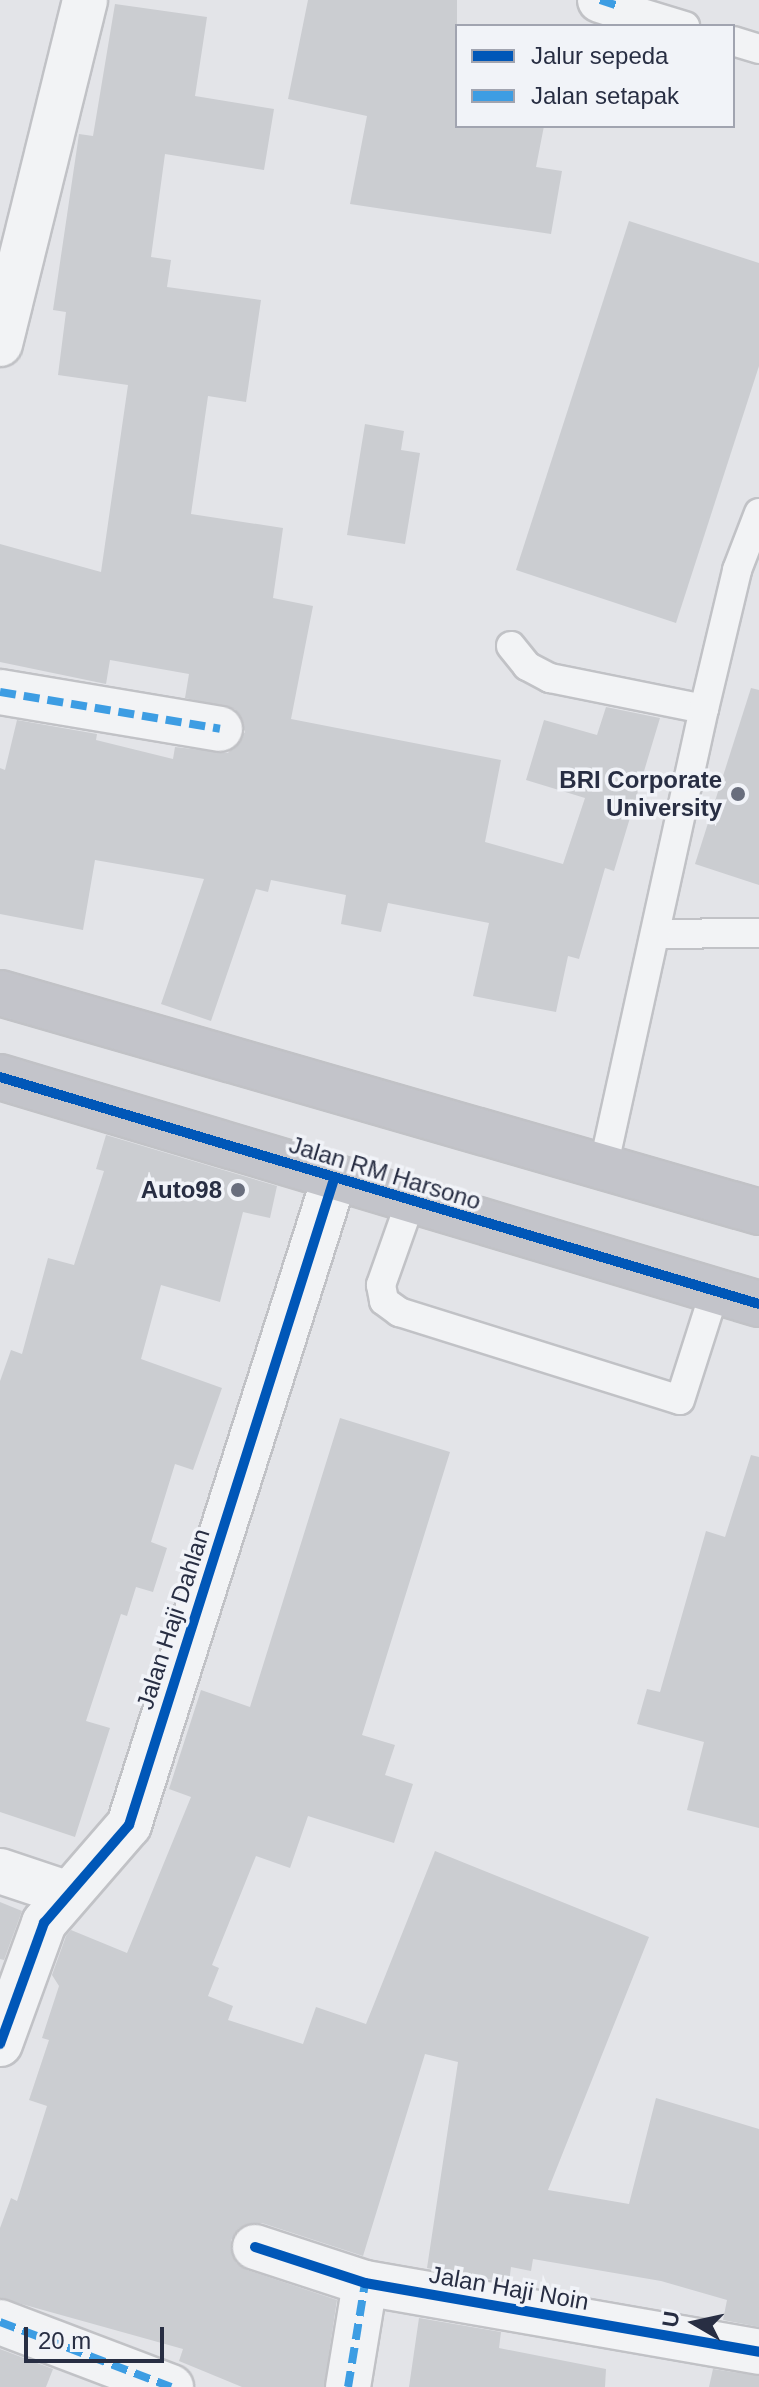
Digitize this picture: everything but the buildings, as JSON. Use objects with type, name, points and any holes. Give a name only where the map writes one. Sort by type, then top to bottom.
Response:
[{"type":"main road","points":[[0,993],[759,1212]]},
{"type":"main road","name":"Jalan RM Harsono","points":[[0,1077],[410,1203],[759,1304]]},
{"type":"street","points":[[0,344],[85,0]]},
{"type":"street","points":[[0,692],[220,729]]},
{"type":"street","name":"Jalan Haji Dahlan","points":[[0,2044],[44,1923],[66,1893],[129,1825],[334,1179]]},
{"type":"street","points":[[0,1871],[66,1893]]},
{"type":"street","name":"Jalan Haji Noin","points":[[255,2247],[365,2283],[759,2352]]},
{"type":"street","points":[[348,2387],[365,2283]]},
{"type":"street","points":[[0,2322],[171,2387]]},
{"type":"lane","points":[[611,3],[679,24]]},
{"type":"lane","points":[[735,42],[759,49]]},
{"type":"lane","points":[[603,1168],[737,570],[759,513]]},
{"type":"lane","points":[[511,646],[527,666],[550,678],[704,709]]},
{"type":"lane","points":[[655,934],[759,933]]},
{"type":"lane","points":[[410,1203],[381,1285],[384,1301],[399,1312],[680,1400],[715,1290]]},
{"type":"marked path","points":[[600,0],[622,7]]},
{"type":"marked path","points":[[0,692],[220,729]]},
{"type":"marked path","points":[[348,2387],[365,2283]]},
{"type":"marked path","points":[[0,2322],[171,2387]]},
{"type":"cycle path","points":[[0,1077],[759,1304]]},
{"type":"cycle path","points":[[0,2044],[44,1923],[129,1825],[334,1179]]},
{"type":"cycle path","points":[[255,2247],[365,2283],[759,2352]]},
{"type":"place","name":"BRI Corporate University","points":[[738,794]]},
{"type":"place","name":"Auto98","points":[[238,1190]]}]
